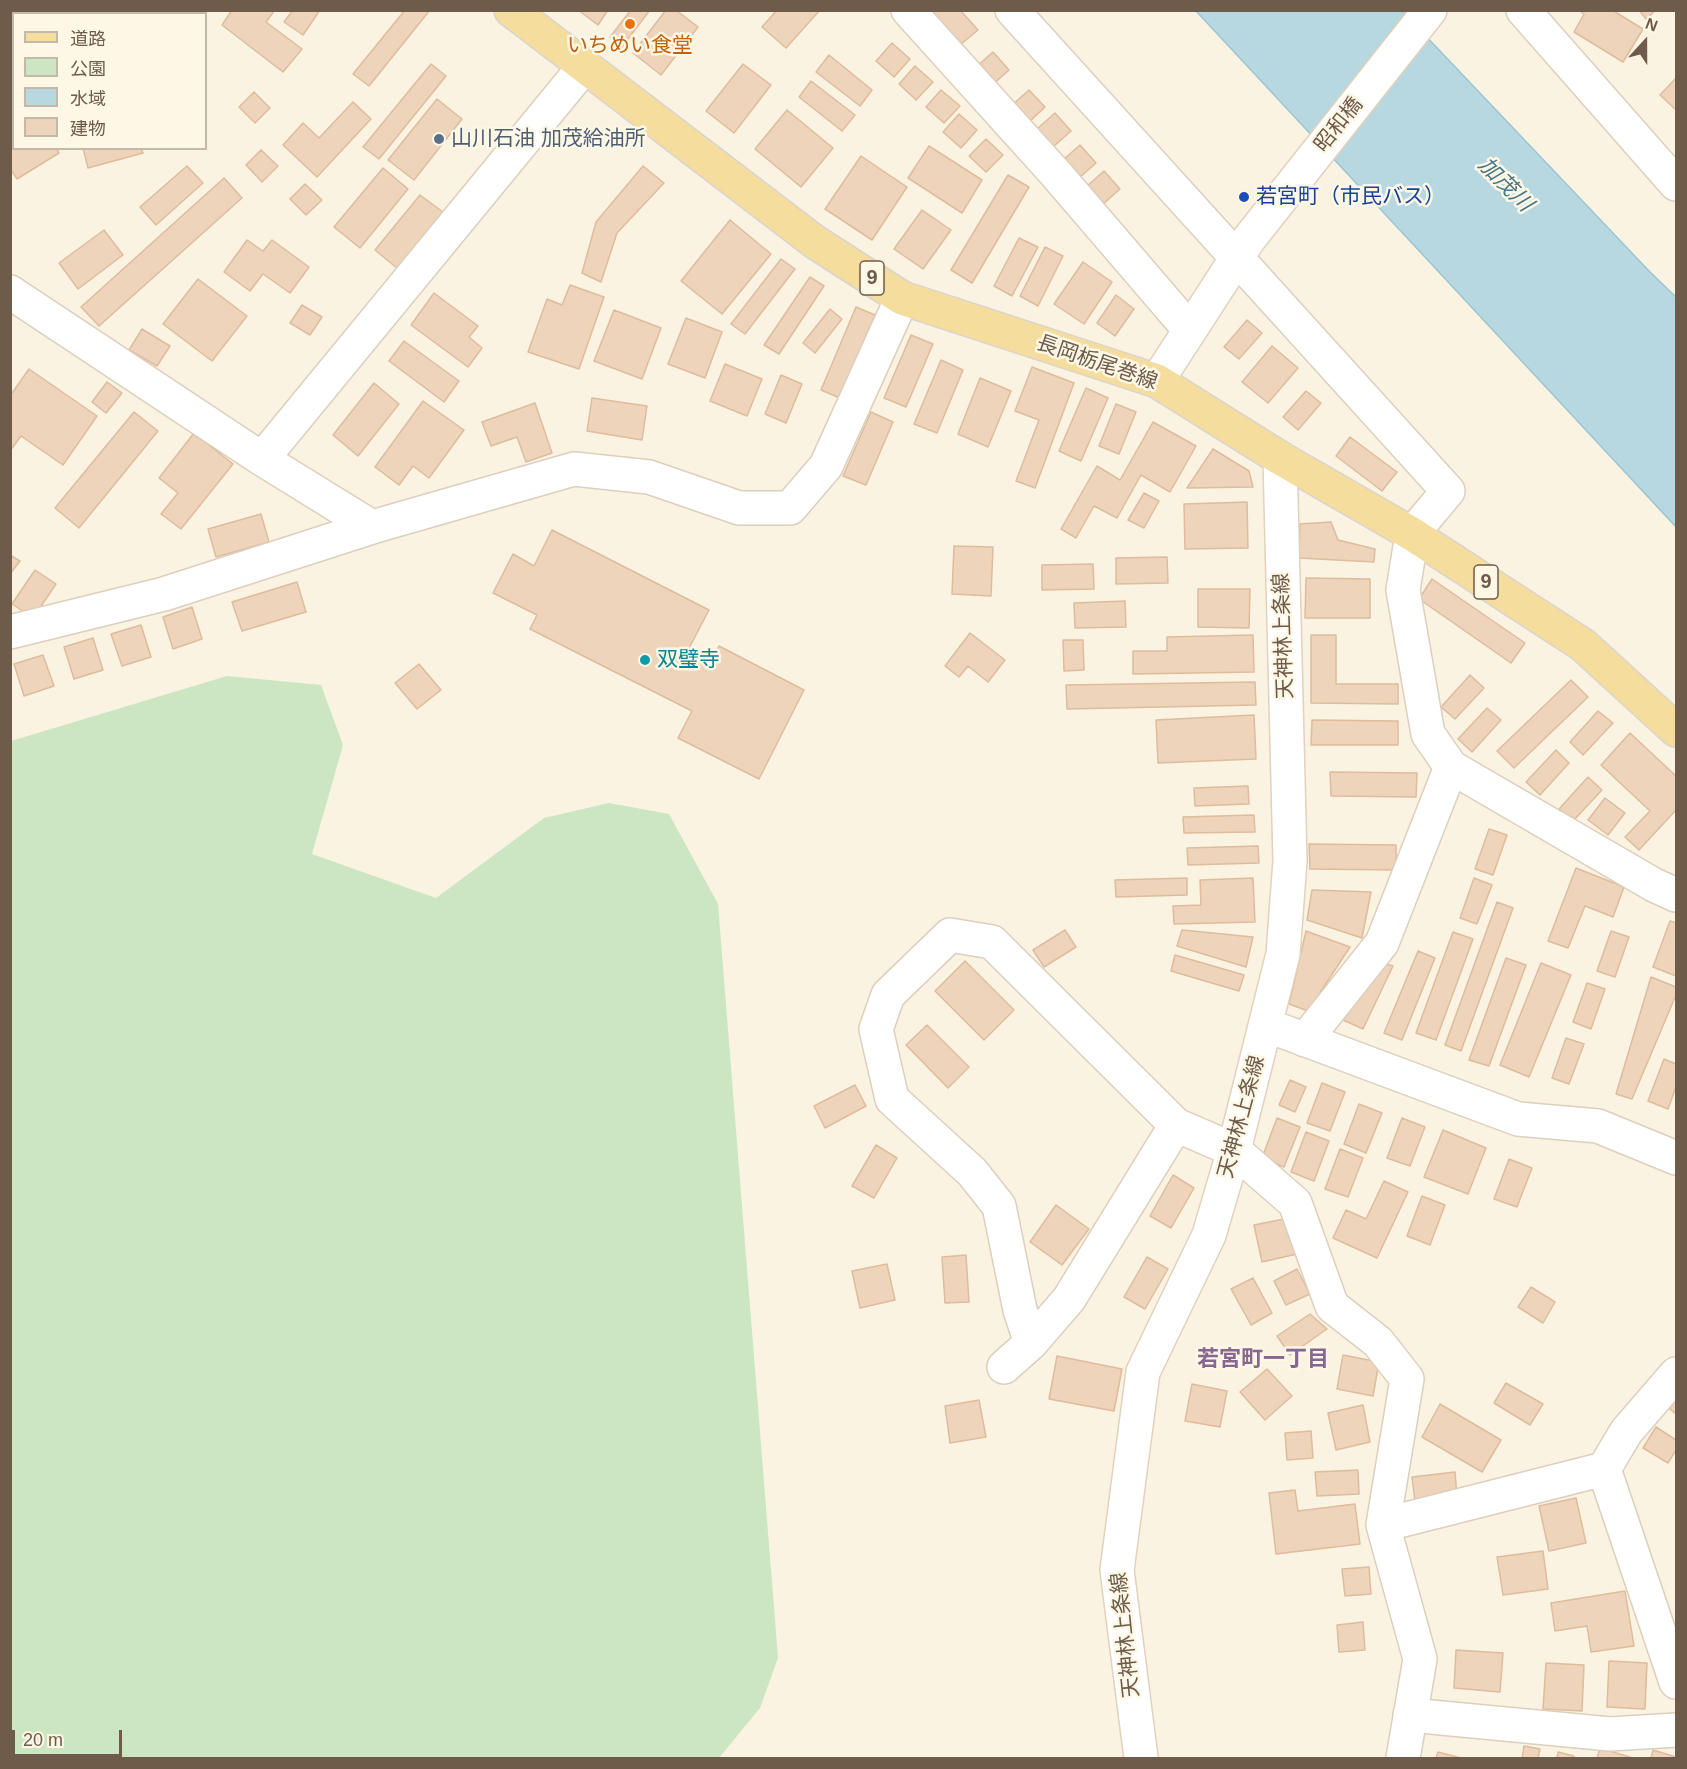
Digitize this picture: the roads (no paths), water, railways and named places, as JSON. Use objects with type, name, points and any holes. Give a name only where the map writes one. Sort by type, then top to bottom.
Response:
[{"type":"main road","name":"長岡栃尾巻線","points":[[511,10],[815,242],[902,298],[1157,381],[1280,458],[1412,534],[1583,645],[1677,730]]},
{"type":"street","points":[[908,10],[1056,174],[1189,329]]},
{"type":"street","points":[[1012,10],[1243,248],[1448,491],[1412,534],[1403,590],[1428,734],[1451,766],[1654,885],[1677,895]]},
{"type":"street","name":"昭和橋","points":[[1157,381],[1243,248],[1430,10]]},
{"type":"street","points":[[1523,10],[1677,184]]},
{"type":"street","points":[[262,459],[584,67]]},
{"type":"street","points":[[10,292],[262,459],[372,527]]},
{"type":"street","points":[[10,632],[164,594],[372,527],[574,469],[649,477],[739,508],[790,508],[826,466],[902,298]]},
{"type":"street","name":"天神林上条線","points":[[1141,1758],[1117,1570],[1143,1372],[1209,1235],[1234,1150],[1283,954],[1290,861],[1280,458]]},
{"type":"street","points":[[1305,1040],[1382,943],[1451,766]]},
{"type":"street","points":[[1031,1343],[1020,1310],[999,1206],[972,1172],[892,1099],[876,1029],[888,995],[950,935],[992,942],[1176,1125],[1234,1150],[1295,1203],[1332,1306],[1378,1342],[1407,1379],[1383,1525],[1420,1659],[1402,1758]]},
{"type":"street","points":[[1266,1025],[1518,1119],[1598,1126],[1677,1158]]},
{"type":"street","points":[[1004,1367],[1031,1343],[1069,1299],[1176,1125]]},
{"type":"street","points":[[1383,1525],[1604,1469],[1626,1432],[1677,1374]]},
{"type":"street","points":[[1604,1469],[1677,1682]]},
{"type":"street","points":[[1410,1715],[1610,1734],[1677,1730]]},
{"type":"water","name":"加茂川","points":[[1196,11],[1402,11],[1676,297],[1676,527]]},
{"type":"place","name":"いちめい食堂","points":[[630,24]]},
{"type":"place","name":"山川石油 加茂給油所","points":[[439,139]]},
{"type":"place","name":"若宮町（市民バス）","points":[[1244,197]]},
{"type":"place","name":"双璧寺","points":[[645,660]]},
{"type":"district","name":"若宮町一丁目","points":[[1263,1360]]}]
